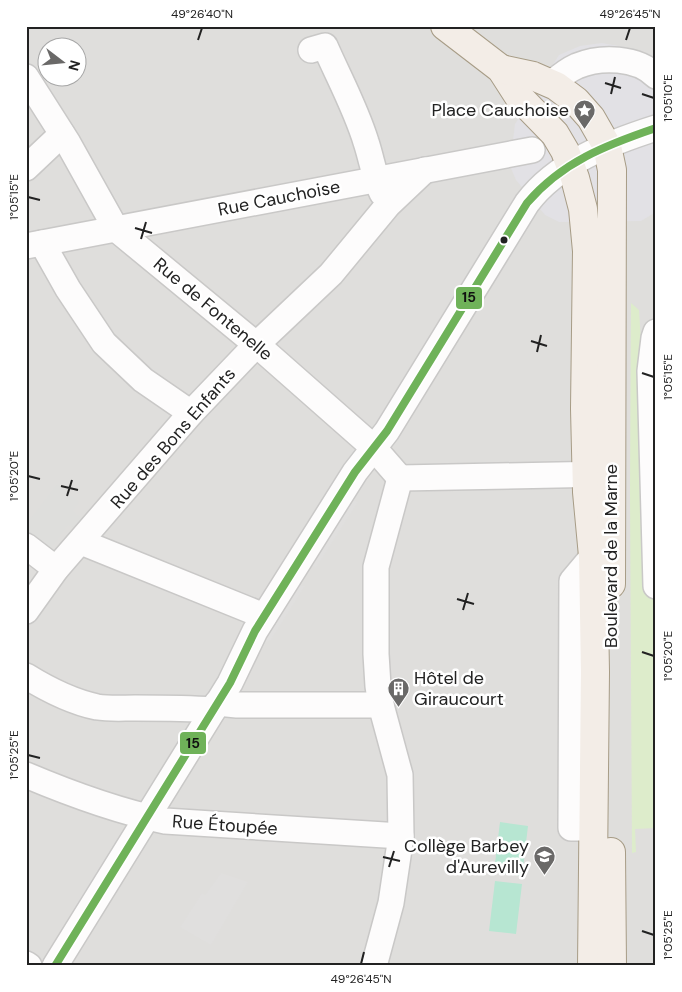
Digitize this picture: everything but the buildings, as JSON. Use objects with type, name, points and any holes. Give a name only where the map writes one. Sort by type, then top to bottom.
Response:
[{"type":"main road","points":[[445,26],[501,69],[520,97],[555,134],[565,151],[589,156],[586,112],[576,101],[552,84],[533,76],[501,69]]},
{"type":"main road","name":"Boulevard de la Marne","points":[[592,966],[582,828],[594,672],[592,556],[599,474],[613,192],[612,170],[589,156],[583,209],[599,474],[612,966]]},
{"type":"street","points":[[311,50],[325,46],[355,112],[366,142],[375,180],[388,205]]},
{"type":"street","points":[[552,84],[563,74],[577,66],[601,59],[635,64],[656,76]]},
{"type":"street","name":"Rue de Fontenelle","points":[[26,78],[62,134],[116,229],[256,345],[373,448],[400,478]]},
{"type":"street","points":[[55,966],[237,671],[247,647],[264,616],[348,483],[387,431],[527,203],[536,191],[550,178],[589,156],[656,128]]},
{"type":"street","points":[[26,168],[62,134]]},
{"type":"street","name":"Rue Cauchoise","points":[[39,248],[116,229],[532,150]]},
{"type":"street","name":"Rue des Bons Enfants","points":[[26,611],[56,569],[191,413],[256,345],[330,274],[388,205],[425,170]]},
{"type":"street","points":[[39,248],[104,343],[143,380],[191,413]]},
{"type":"street","points":[[656,332],[653,368],[656,586]]},
{"type":"street","points":[[374,966],[391,902],[401,836],[400,775],[381,704],[376,654],[376,567],[400,478],[599,474]]},
{"type":"street","points":[[81,542],[264,616]]},
{"type":"street","points":[[26,546],[56,569]]},
{"type":"street","name":"Boulevard de la Marne","points":[[582,828],[572,581],[592,556]]},
{"type":"street","points":[[26,676],[37,683],[80,702],[114,709],[193,708],[237,704],[381,704]]},
{"type":"street","name":"Rue Étoupée","points":[[26,775],[66,792],[146,817],[165,821],[401,836]]},
{"type":"street","points":[[586,966],[592,966]]},
{"type":"shaded area","points":[[26,26],[656,26],[656,966],[26,966]]},
{"type":"shaded area","name":"Place Cauchoise","points":[[602,43],[629,48],[656,62],[656,212],[641,221],[559,222],[545,215],[516,180],[510,166],[515,124],[559,55],[580,46]]},
{"type":"shaded area","points":[[57,485],[79,502],[72,511],[86,522],[78,531],[68,524],[47,553],[26,537],[26,525]]},
{"type":"shaded area","points":[[352,499],[358,502],[316,568],[311,565]]},
{"type":"shaded area","points":[[298,586],[305,586],[271,640],[262,644]]},
{"type":"shaded area","points":[[115,842],[120,845],[77,914],[72,910]]},
{"type":"shaded area","points":[[221,873],[248,882],[211,945],[180,927],[202,893],[205,895]]},
{"type":"green space","points":[[631,303],[639,310],[656,586],[656,828],[635,829],[636,852],[632,853],[630,491]]},
{"type":"green space","points":[[500,822],[528,826],[522,876],[494,872]]},
{"type":"green space","points":[[495,881],[522,884],[516,934],[489,931]]},
{"type":"transit line","name":"15","points":[[55,966],[230,683],[255,631],[355,472],[387,431],[527,203],[555,176],[586,156],[656,128]]},
{"type":"place","name":"Place Cauchoise","points":[[585,129]]},
{"type":"place","name":"Hôtel de Giraucourt","points":[[398,707]]},
{"type":"place","name":"Collège Barbey d'Aurevilly","points":[[545,875]]}]
